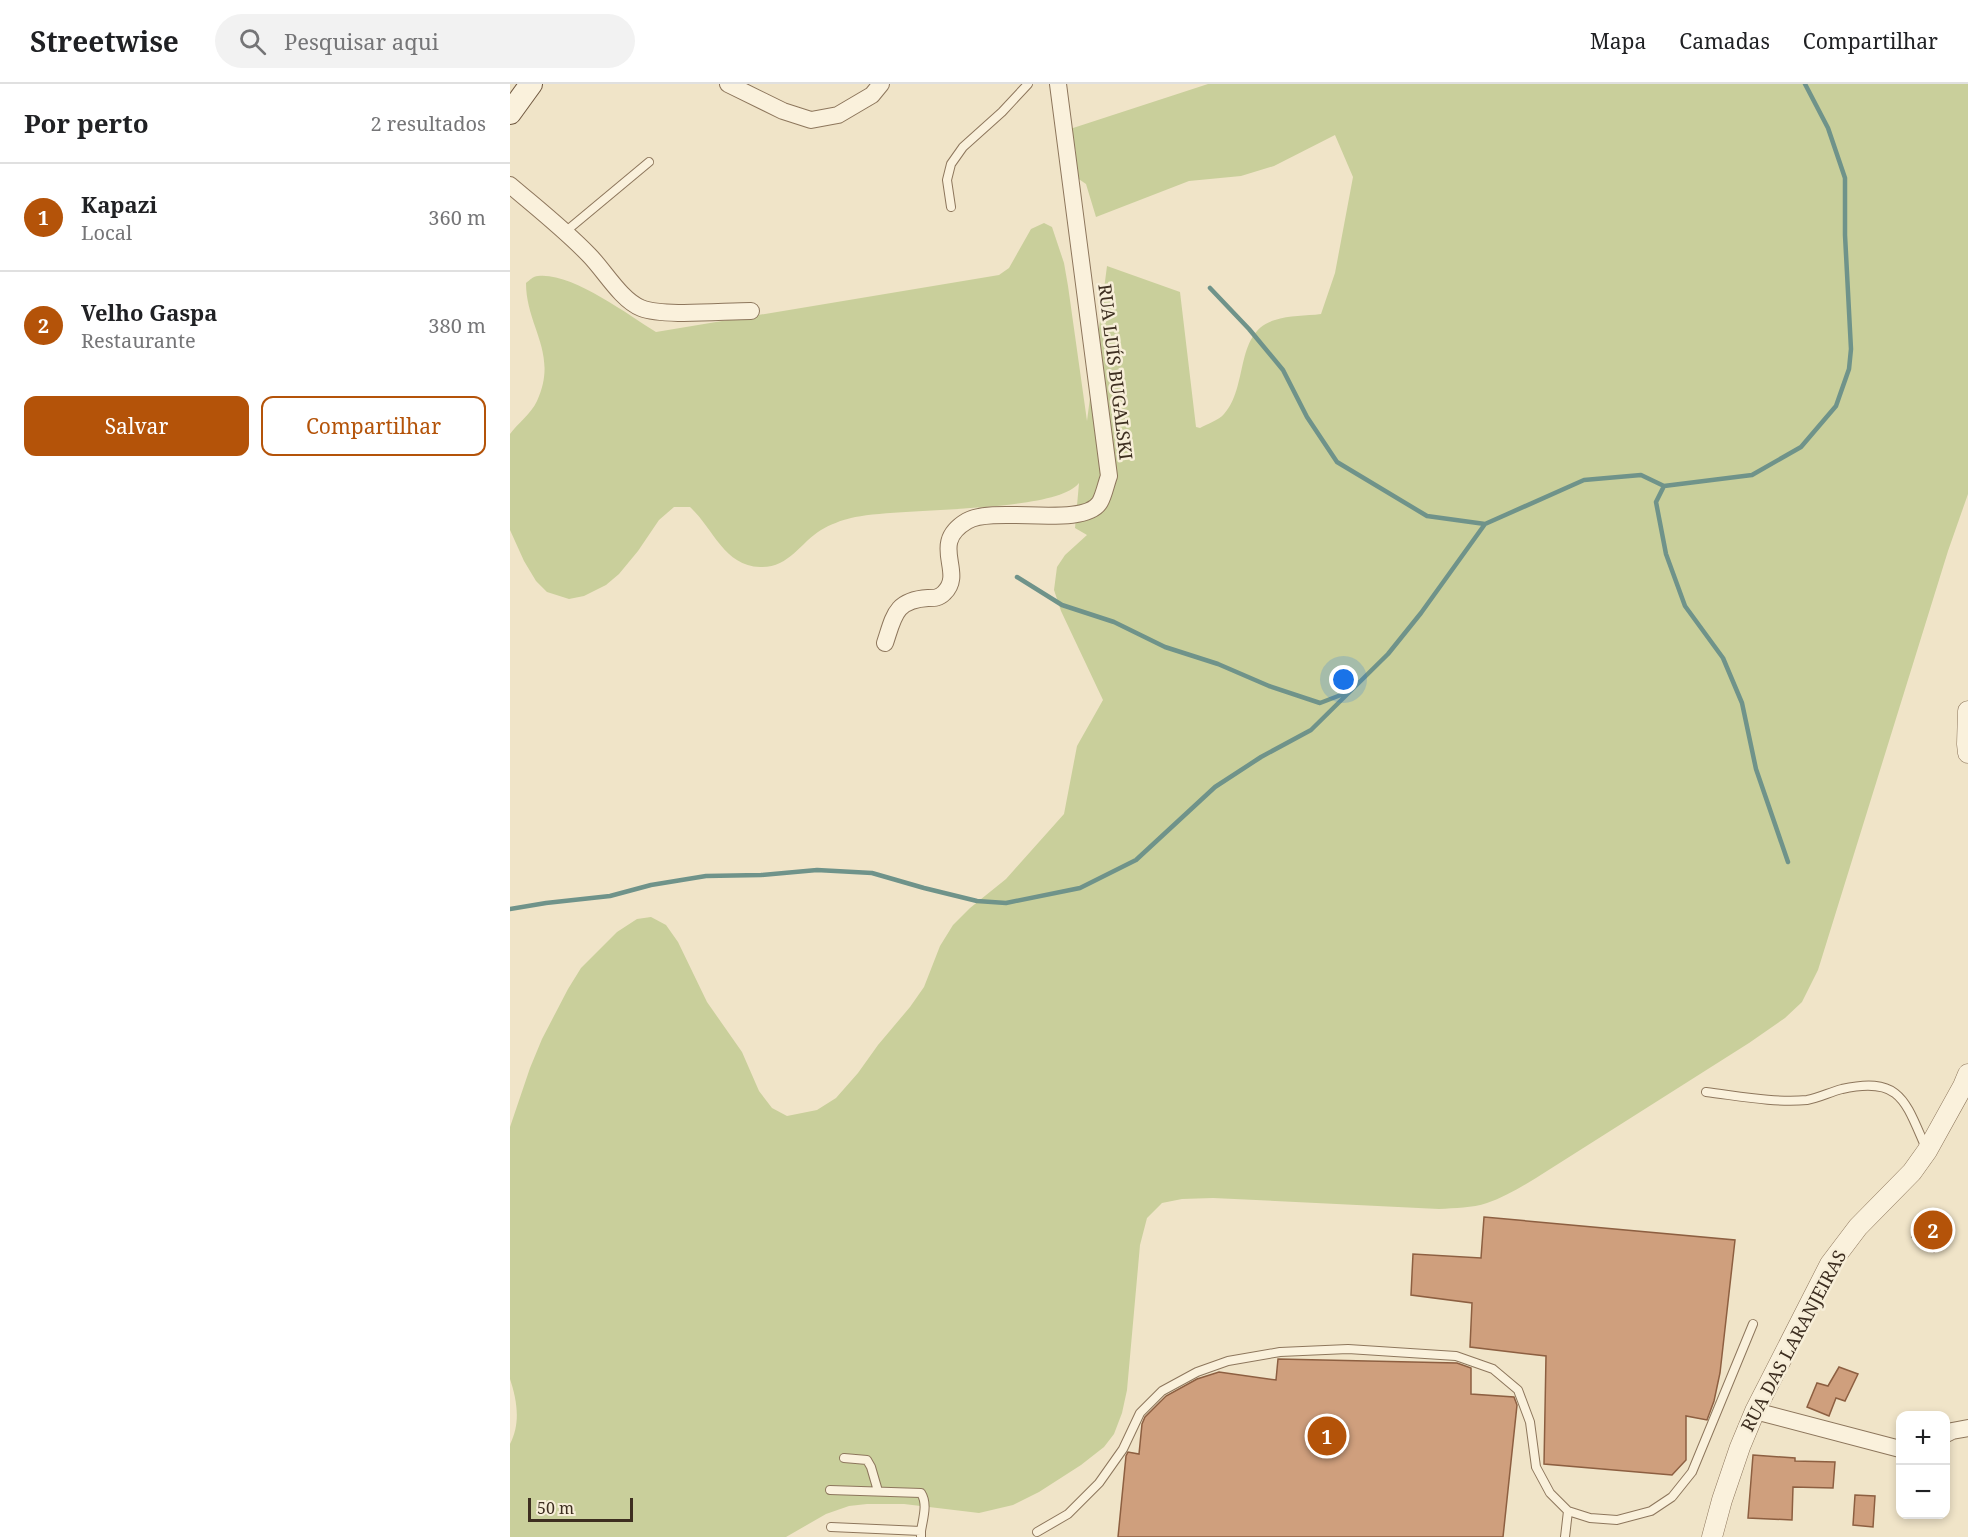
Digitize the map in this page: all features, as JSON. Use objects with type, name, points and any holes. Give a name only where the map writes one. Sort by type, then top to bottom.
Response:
[{"type":"main road","points":[[510,113],[531,84]]},
{"type":"street","points":[[728,84],[783,111],[811,120],[838,115],[872,95],[882,84]]},
{"type":"street","name":"RUA LUÍS BUGALSKI","points":[[885,643],[893,619],[902,605],[912,599],[939,597],[948,590],[952,573],[947,546],[954,532],[969,520],[991,517],[1083,514],[1100,504],[1108,476],[1058,84]]},
{"type":"street","points":[[510,185],[566,232],[591,256],[627,298],[640,308],[661,312],[751,311]]},
{"type":"street","points":[[1968,711],[1968,753]]},
{"type":"street","name":"RUA DAS LARANJEIRAS","points":[[1712,1537],[1732,1468],[1755,1412],[1830,1264],[1858,1227],[1912,1172],[1927,1151],[1968,1074]]},
{"type":"street","points":[[1755,1412],[1896,1448]]},
{"type":"street","points":[[1950,1432],[1968,1428]]},
{"type":"lane","points":[[951,207],[947,180],[951,164],[963,147],[1002,112],[1028,84]]},
{"type":"lane","points":[[566,232],[649,162]]},
{"type":"lane","points":[[1706,1092],[1785,1101],[1810,1099],[1866,1085],[1887,1088],[1899,1095],[1908,1107],[1927,1151]]},
{"type":"lane","points":[[1037,1532],[1068,1514],[1099,1483],[1124,1449],[1140,1413],[1162,1391],[1197,1372],[1228,1360],[1280,1352],[1348,1349],[1456,1356],[1493,1369],[1518,1390],[1530,1422],[1536,1467],[1550,1493],[1568,1511],[1590,1518],[1617,1520],[1651,1511],[1672,1497],[1692,1472],[1753,1324]]},
{"type":"lane","points":[[844,1458],[867,1460],[878,1491]]},
{"type":"lane","points":[[830,1490],[921,1493],[925,1507],[921,1534],[831,1527]]},
{"type":"lane","points":[[1565,1537],[1568,1511]]},
{"type":"green space","points":[[1208,84],[1968,84],[1968,494],[1948,551],[1818,970],[1802,1002],[1785,1018],[1533,1180],[1487,1203],[1439,1209],[1213,1198],[1182,1199],[1162,1203],[1147,1218],[1140,1245],[1127,1390],[1114,1434],[1104,1447],[1081,1465],[1039,1492],[1013,1505],[979,1513],[904,1504],[849,1506],[826,1514],[786,1537],[510,1537],[510,1444],[516,1428],[517,1411],[510,1379],[510,1127],[542,1039],[581,968],[617,932],[637,919],[651,917],[666,925],[678,942],[707,1002],[742,1052],[759,1091],[772,1108],[787,1116],[817,1110],[836,1098],[910,1007],[924,987],[940,946],[953,925],[1006,879],[1064,814],[1077,746],[1103,700],[1061,611],[1054,590],[1057,567],[1065,555],[1087,535],[1075,528],[1079,483],[1064,493],[1008,505],[872,515],[847,519],[821,530],[787,559],[770,566],[760,567],[748,565],[728,553],[690,507],[674,507],[659,520],[638,551],[619,574],[606,585],[584,596],[569,599],[547,592],[536,581],[524,561],[510,530],[510,434],[537,401],[543,384],[545,368],[540,341],[527,299],[526,283],[538,276],[551,277],[582,287],[656,332],[999,275],[1009,268],[1031,229],[1044,223],[1052,227],[1064,263],[1087,421],[1107,266],[1180,292],[1196,427],[1200,428],[1222,416],[1232,403],[1247,348],[1253,336],[1262,326],[1280,318],[1321,314],[1335,273],[1353,177],[1335,135],[1274,166],[1241,176],[1189,181],[1096,217],[1086,184],[1070,173],[1071,156],[1076,152],[1070,129]]},
{"type":"building","points":[[1932,1209],[1953,1222],[1934,1252],[1912,1237]]},
{"type":"building","points":[[1484,1217],[1735,1240],[1720,1373],[1714,1401],[1707,1420],[1686,1416],[1686,1460],[1672,1475],[1544,1464],[1546,1356],[1470,1347],[1472,1303],[1411,1295],[1413,1254],[1481,1258]]},
{"type":"building","points":[[1278,1359],[1457,1363],[1471,1368],[1471,1394],[1514,1397],[1517,1405],[1503,1537],[1118,1537],[1126,1456],[1128,1452],[1139,1454],[1142,1424],[1145,1417],[1166,1396],[1197,1379],[1219,1372],[1276,1380]]},
{"type":"building","points":[[1839,1367],[1858,1374],[1845,1401],[1836,1398],[1829,1416],[1807,1407],[1817,1383],[1828,1386]]},
{"type":"building","points":[[1753,1455],[1795,1458],[1795,1461],[1835,1462],[1833,1488],[1793,1487],[1792,1520],[1748,1518]]},
{"type":"building","points":[[1855,1495],[1875,1496],[1873,1527],[1853,1525]]},
{"type":"waterway","points":[[510,909],[610,896],[651,885],[706,876],[761,875],[817,870],[872,873],[977,901],[1006,903],[1080,888],[1136,860],[1215,787],[1261,757],[1311,730],[1388,654],[1421,613],[1485,524],[1584,480],[1641,475],[1664,486],[1752,475],[1801,447],[1836,406],[1849,369],[1851,349],[1845,235],[1845,178],[1828,128],[1805,84]]},
{"type":"waterway","points":[[1210,288],[1249,329],[1283,370],[1307,417],[1337,462],[1427,516],[1485,524]]},
{"type":"waterway","points":[[1664,486],[1656,502],[1666,554],[1685,606],[1723,658],[1742,703],[1756,769],[1788,862]]},
{"type":"waterway","points":[[1017,577],[1062,605],[1114,622],[1165,647],[1218,664],[1269,686],[1320,703],[1346,693]]},
{"type":"place","name":"Velho Gaspa","points":[[1933,1230]]},
{"type":"place","name":"Kapazi","points":[[1327,1436]]}]
